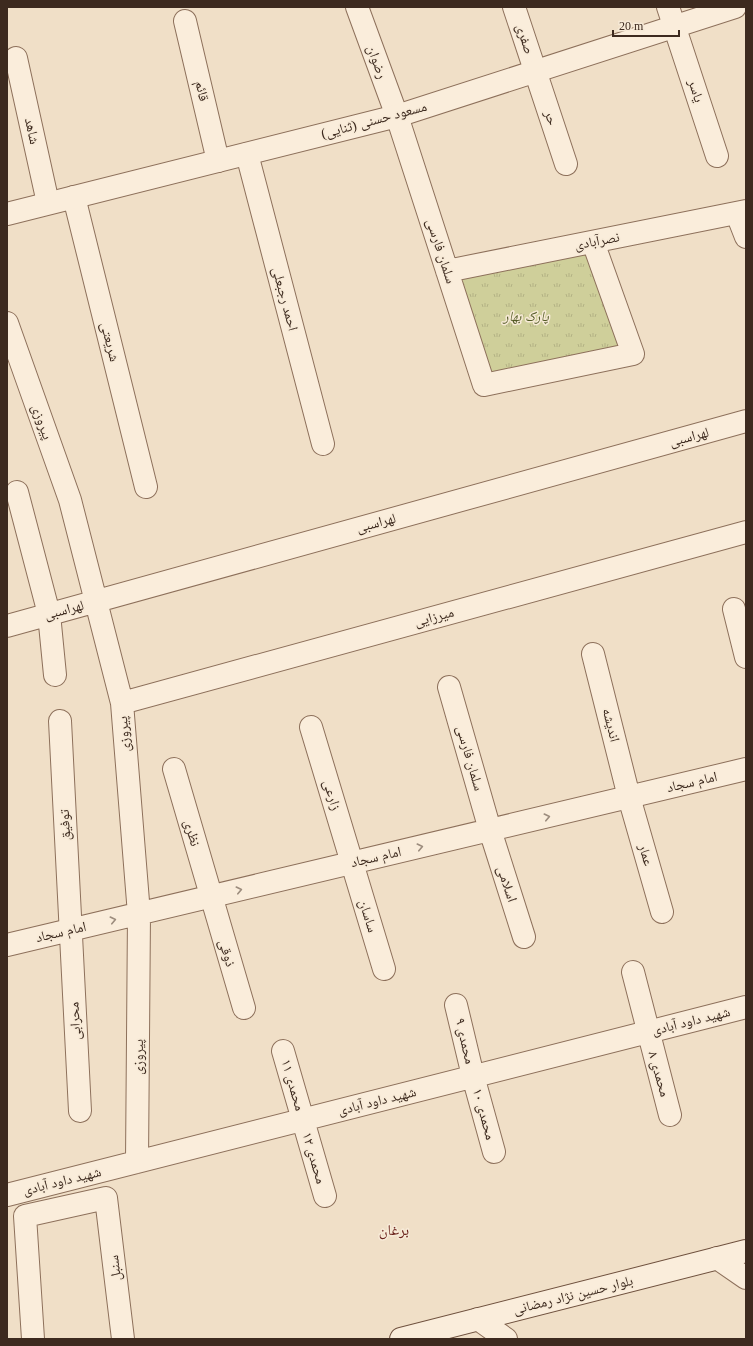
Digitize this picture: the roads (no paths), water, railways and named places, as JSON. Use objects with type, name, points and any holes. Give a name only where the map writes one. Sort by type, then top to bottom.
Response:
[{"type":"street","name":"رضوان","points":[[357,7],[396,116]]},
{"type":"street","name":"صفری","points":[[514,7],[536,71]]},
{"type":"street","name":"مسعود حسنی (ثنایی)","points":[[7,214],[396,116],[536,71],[671,17],[735,7]]},
{"type":"street","name":"یاسر","points":[[671,17],[717,156]]},
{"type":"street","name":"قائم","points":[[185,21],[218,161]]},
{"type":"street","name":"شاهد","points":[[16,58],[48,203]]},
{"type":"street","name":"حر","points":[[536,71],[566,164]]},
{"type":"street","name":"سلمان فارسی","points":[[396,116],[484,385],[633,354],[593,242]]},
{"type":"street","name":"احمد رجبعلی","points":[[247,154],[323,444]]},
{"type":"street","name":"شریعتی","points":[[74,197],[146,487]]},
{"type":"street","name":"نصرآبادی","points":[[447,271],[742,212]]},
{"type":"street","points":[[742,212],[746,237]]},
{"type":"street","name":"پیروزی","points":[[7,323],[70,500],[122,703],[139,914],[137,1162]]},
{"type":"street","name":"لهراسبی","points":[[7,626],[746,421]]},
{"type":"street","points":[[17,492],[49,614],[55,675]]},
{"type":"street","name":"میرزایی","points":[[122,703],[746,532]]},
{"type":"street","points":[[734,609],[746,657]]},
{"type":"street","name":"اندیشه","points":[[593,654],[629,797]]},
{"type":"street","name":"سلمان فارسی","points":[[449,687],[490,830]]},
{"type":"street","name":"توفیق","points":[[60,721],[69,930]]},
{"type":"street","name":"زارعی","points":[[311,727],[352,863]]},
{"type":"street","name":"نظری","points":[[174,769],[210,897]]},
{"type":"street","name":"امام سجاد","points":[[7,945],[746,769]]},
{"type":"street","name":"عمار","points":[[629,797],[662,912]]},
{"type":"street","name":"اسلامی","points":[[490,830],[524,937]]},
{"type":"street","name":"ساسان","points":[[352,863],[384,969]]},
{"type":"street","name":"ذوقی","points":[[210,897],[244,1008]]},
{"type":"street","name":"محرابی","points":[[69,930],[80,1111]]},
{"type":"street","name":"محمدی ۸","points":[[633,972],[647,1032],[670,1115]]},
{"type":"street","name":"محمدی ۹","points":[[456,1005],[473,1076]]},
{"type":"street","name":"شهید داود آبادی","points":[[7,1195],[746,1007]]},
{"type":"street","name":"محمدی ۱۱","points":[[283,1051],[303,1120]]},
{"type":"street","name":"محمدی ۱۰","points":[[473,1076],[494,1152]]},
{"type":"street","name":"محمدی ۱۲","points":[[303,1120],[325,1196]]},
{"type":"street","name":"سنبل","points":[[33,1339],[25,1216],[106,1198],[123,1339]]},
{"type":"street","name":"بلوار حسین نژاد رمضانی","points":[[401,1339],[746,1251]]},
{"type":"street","points":[[717,1258],[746,1278]]},
{"type":"street","points":[[478,1319],[506,1339]]},
{"type":"district","name":"برغان","points":[[394,1230]]},
{"type":"park label","name":"پارک‌ بهار","points":[[526,316]]}]
